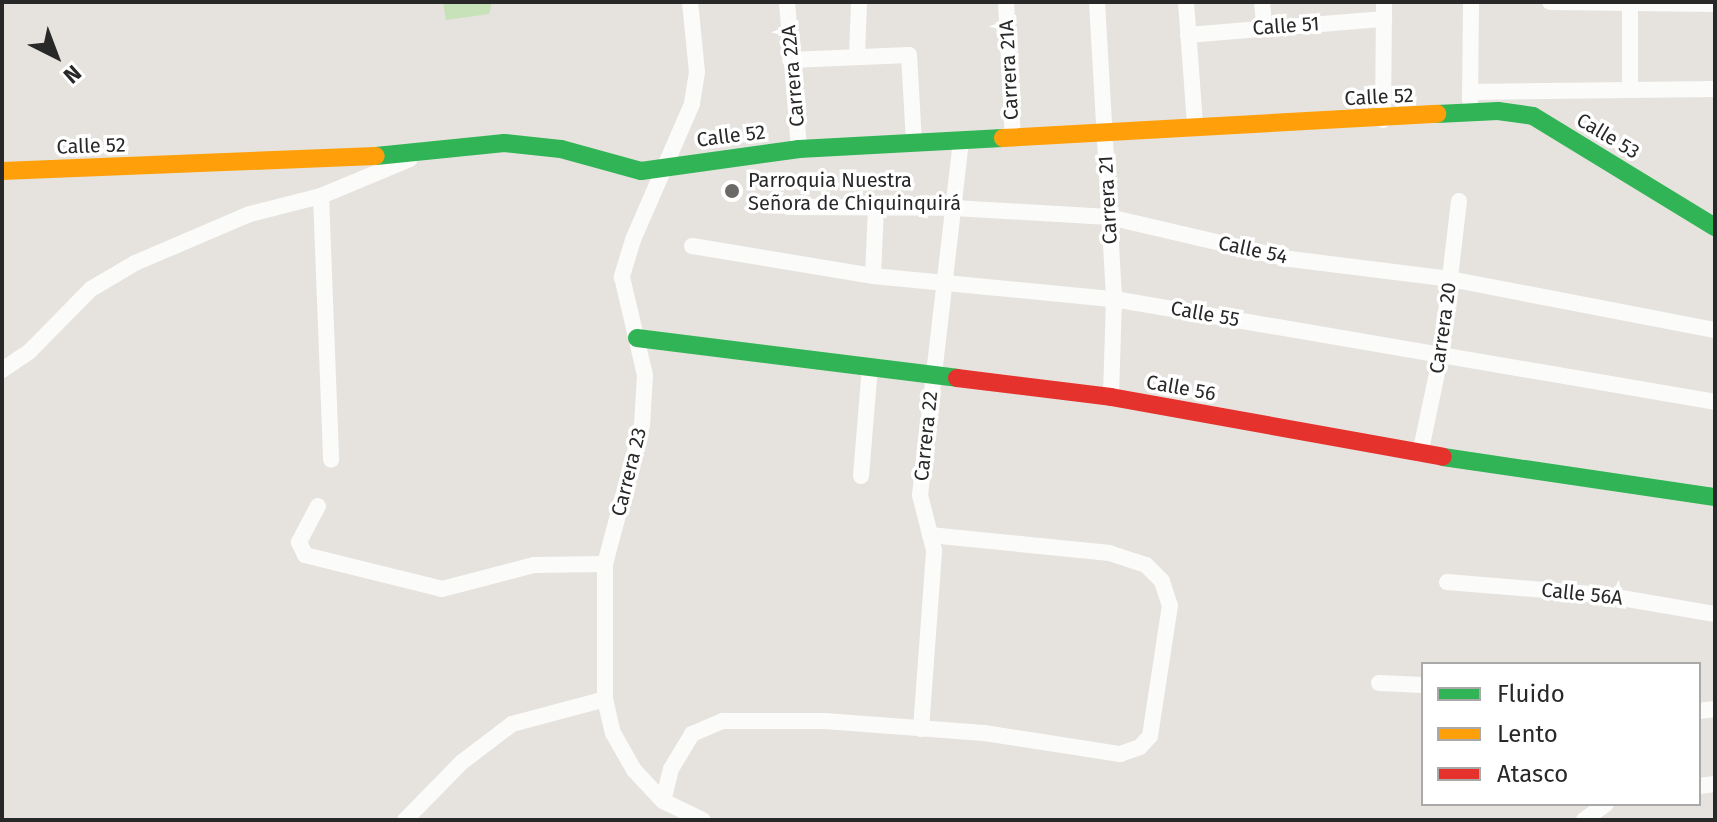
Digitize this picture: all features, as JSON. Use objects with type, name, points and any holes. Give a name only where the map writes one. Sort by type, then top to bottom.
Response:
[{"type":"street","name":"Carrera 23","points":[[690,2],[697,72],[692,104],[633,240],[622,277],[626,312],[637,338],[645,375],[642,425],[605,564],[605,699],[622,752],[663,801],[703,820]]},
{"type":"street","name":"Carrera 22A","points":[[787,2],[799,149]]},
{"type":"street","points":[[857,55],[859,2]]},
{"type":"street","name":"Carrera 21A","points":[[1006,2],[1013,138]]},
{"type":"street","name":"Carrera 21","points":[[1097,2],[1114,299],[1111,397]]},
{"type":"street","points":[[1186,2],[1195,126]]},
{"type":"street","points":[[1262,2],[1264,27]]},
{"type":"street","points":[[1469,114],[1471,2]]},
{"type":"street","points":[[1550,2],[1715,4]]},
{"type":"street","points":[[1630,4],[1630,87]]},
{"type":"street","points":[[1383,120],[1384,10]]},
{"type":"street","name":"Calle 51","points":[[1188,35],[1384,10]]},
{"type":"street","points":[[790,60],[909,55],[914,142]]},
{"type":"street","points":[[1470,92],[1630,87],[1715,89]]},
{"type":"street","name":"Calle 52","points":[[2,171],[422,154],[504,143],[561,149],[641,171],[799,149],[1469,114]]},
{"type":"street","name":"Calle 53","points":[[1469,114],[1533,116],[1715,227]]},
{"type":"street","name":"Carrera 22","points":[[921,729],[934,550],[920,495],[961,142]]},
{"type":"street","points":[[2,370],[29,352],[91,289],[135,263],[250,214],[321,196],[422,154]]},
{"type":"street","points":[[321,196],[331,460]]},
{"type":"street","name":"Carrera 20","points":[[1420,454],[1441,354],[1459,201]]},
{"type":"street","name":"Calle 54","points":[[788,207],[954,208],[1109,217],[1290,259],[1450,279],[1715,330]]},
{"type":"street","points":[[873,276],[876,207]]},
{"type":"street","name":"Calle 55","points":[[692,246],[873,276],[1114,299],[1715,402]]},
{"type":"street","name":"Calle 56","points":[[637,338],[1111,397],[1420,454],[1715,497]]},
{"type":"street","points":[[861,476],[870,367]]},
{"type":"street","points":[[318,506],[299,542],[305,555],[442,589],[534,565],[605,564]]},
{"type":"street","points":[[663,801],[671,769],[692,734],[723,721],[825,721],[921,729],[1120,754],[1140,747],[1150,736],[1170,606],[1162,581],[1146,565],[1110,553],[930,535]]},
{"type":"street","name":"Calle 56A","points":[[1447,582],[1604,595],[1715,614]]},
{"type":"street","points":[[1379,683],[1421,685]]},
{"type":"street","points":[[405,820],[462,762],[512,724],[605,699]]},
{"type":"street","points":[[1584,820],[1603,806]]},
{"type":"green space","points":[[443,2],[492,2],[489,14],[446,20]]},
{"type":"traffic: fast","points":[[1437,114],[1498,111],[1533,116],[1715,227]]},
{"type":"traffic: fast","points":[[376,156],[504,143],[561,149],[641,171],[799,149],[1003,138]]},
{"type":"traffic: fast","points":[[637,338],[957,378]]},
{"type":"traffic: fast","points":[[1443,457],[1715,497]]},
{"type":"traffic: slow","points":[[1003,138],[1437,114]]},
{"type":"traffic: slow","points":[[2,171],[376,156]]},
{"type":"traffic: jam","points":[[957,378],[1111,397],[1443,457]]},
{"type":"place","name":"Parroquia Nuestra Señora de Chiquinquirá","points":[[732,191]]}]
